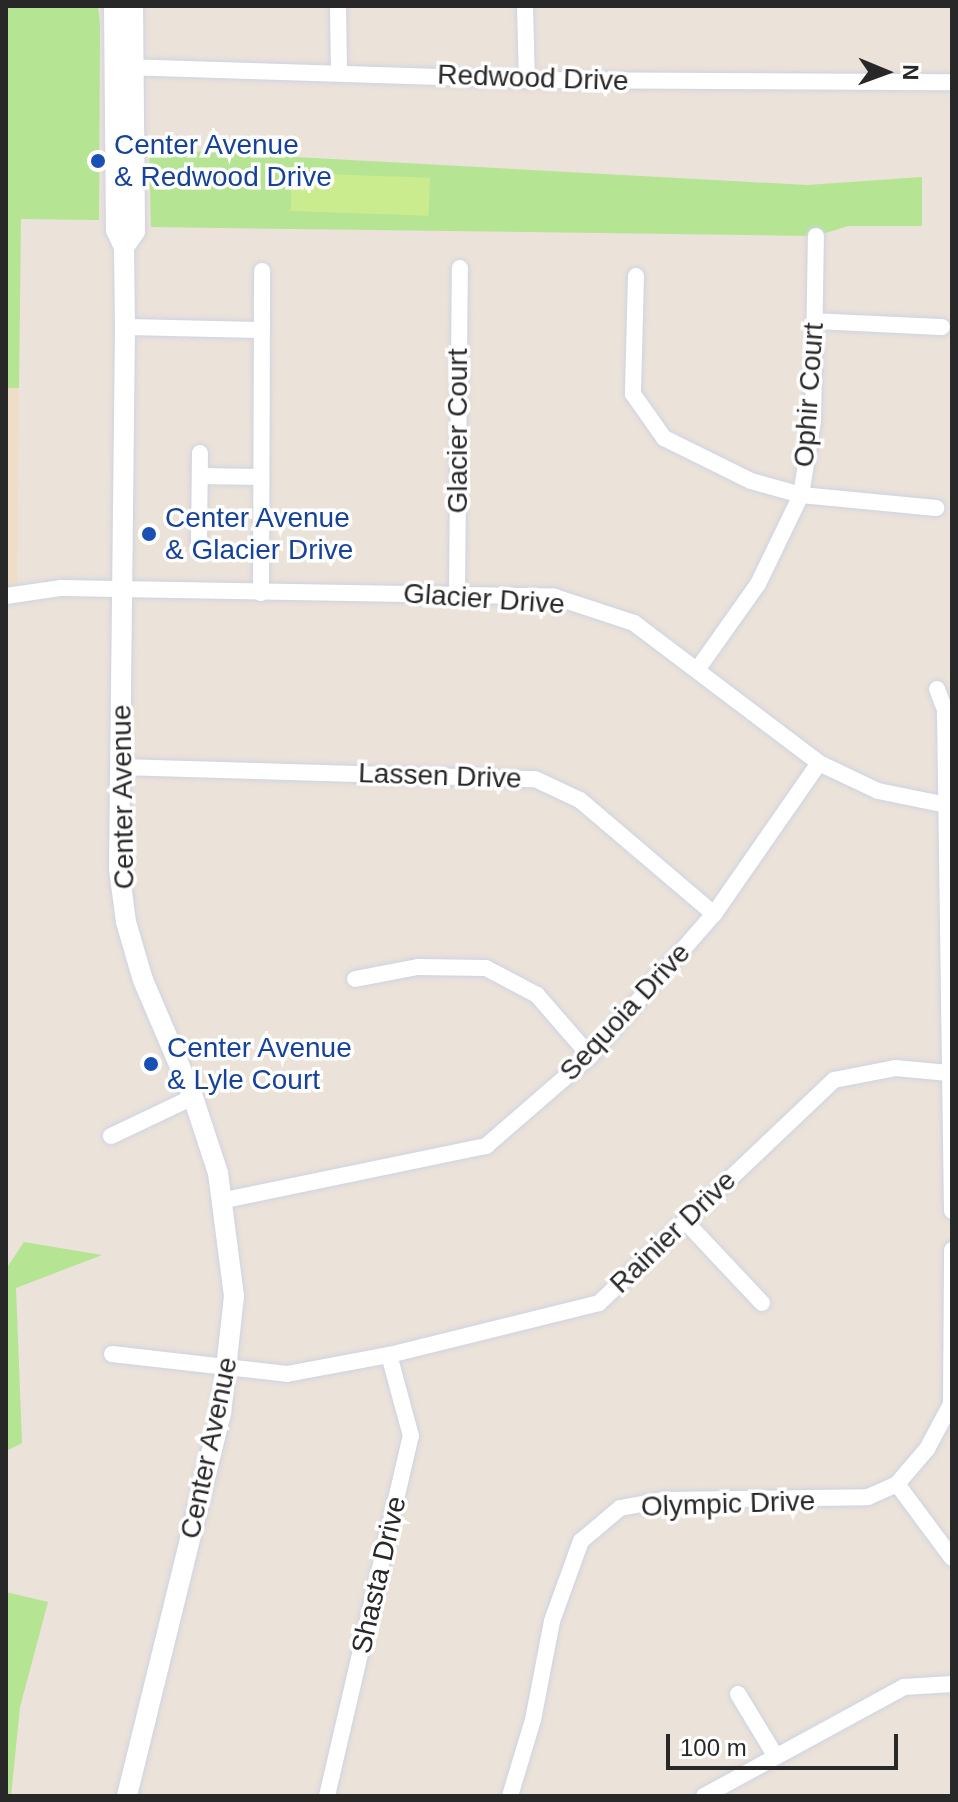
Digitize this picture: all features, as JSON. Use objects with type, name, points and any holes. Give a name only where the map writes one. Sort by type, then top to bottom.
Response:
[{"type":"street","name":"Center Avenue","points":[[114,6],[123,67]]},
{"type":"street","name":"Center Avenue","points":[[127,1796],[228,1369],[234,1296],[225,1200],[193,1097],[143,980],[126,922],[119,869],[125,327],[124,247],[116,230],[123,67],[133,6]]},
{"type":"street","points":[[338,6],[339,70]]},
{"type":"street","points":[[525,6],[527,80]]},
{"type":"street","name":"Redwood Drive","points":[[123,67],[339,70],[527,80],[952,82]]},
{"type":"street","name":"Ophir Court","points":[[697,670],[758,584],[801,495],[813,421],[816,236]]},
{"type":"street","name":"Glacier Court","points":[[457,594],[460,268]]},
{"type":"street","points":[[261,593],[262,271]]},
{"type":"street","points":[[636,276],[633,394],[664,438],[751,481],[801,495],[936,508]]},
{"type":"street","points":[[814,321],[942,327]]},
{"type":"street","points":[[125,327],[261,330]]},
{"type":"street","points":[[199,545],[200,453]]},
{"type":"street","points":[[200,476],[261,477]]},
{"type":"street","name":"Glacier Drive","points":[[6,596],[34,590],[123,589],[555,597],[634,623],[819,763],[878,791],[948,806]]},
{"type":"street","points":[[937,689],[945,710],[948,806],[952,1211]]},
{"type":"street","name":"Sequoia Drive","points":[[225,1200],[486,1146],[590,1056],[714,914],[819,763]]},
{"type":"street","name":"Lassen Drive","points":[[120,767],[535,779],[580,800],[714,914]]},
{"type":"street","points":[[355,979],[418,967],[486,968],[537,995],[590,1056]]},
{"type":"street","name":"Rainier Drive","points":[[112,1354],[287,1374],[389,1355],[599,1303],[834,1080],[895,1068],[949,1073]]},
{"type":"street","points":[[111,1136],[193,1097]]},
{"type":"street","points":[[686,1222],[762,1303]]},
{"type":"street","name":"Olympic Drive","points":[[510,1796],[533,1720],[552,1621],[581,1541],[620,1508],[664,1500],[831,1501],[868,1497],[897,1484],[927,1449],[951,1404],[952,1250]]},
{"type":"street","name":"Shasta Drive","points":[[327,1796],[411,1436],[389,1355]]},
{"type":"street","points":[[897,1484],[952,1558]]},
{"type":"street","points":[[704,1796],[904,1687],[952,1684]]},
{"type":"street","points":[[738,1694],[775,1755]]},
{"type":"shaded area","points":[[6,388],[19,388],[17,593],[6,596]]},
{"type":"green space","points":[[6,6],[98,6],[100,25],[99,220],[21,219],[19,388],[6,388]]},
{"type":"green space","points":[[149,149],[807,185],[922,177],[922,226],[848,226],[816,236],[151,227]]},
{"type":"green space","points":[[292,173],[430,178],[429,216],[291,211]]},
{"type":"green space","points":[[24,1242],[102,1255],[16,1288],[22,1443],[6,1451],[6,1269]]},
{"type":"green space","points":[[6,1592],[48,1602],[20,1707],[11,1796],[6,1796]]},
{"type":"place","name":"Center Avenue & Redwood Drive","points":[[98,161]]},
{"type":"place","name":"Center Avenue & Glacier Drive","points":[[149,534]]},
{"type":"place","name":"Center Avenue & Lyle Court","points":[[151,1064]]}]
